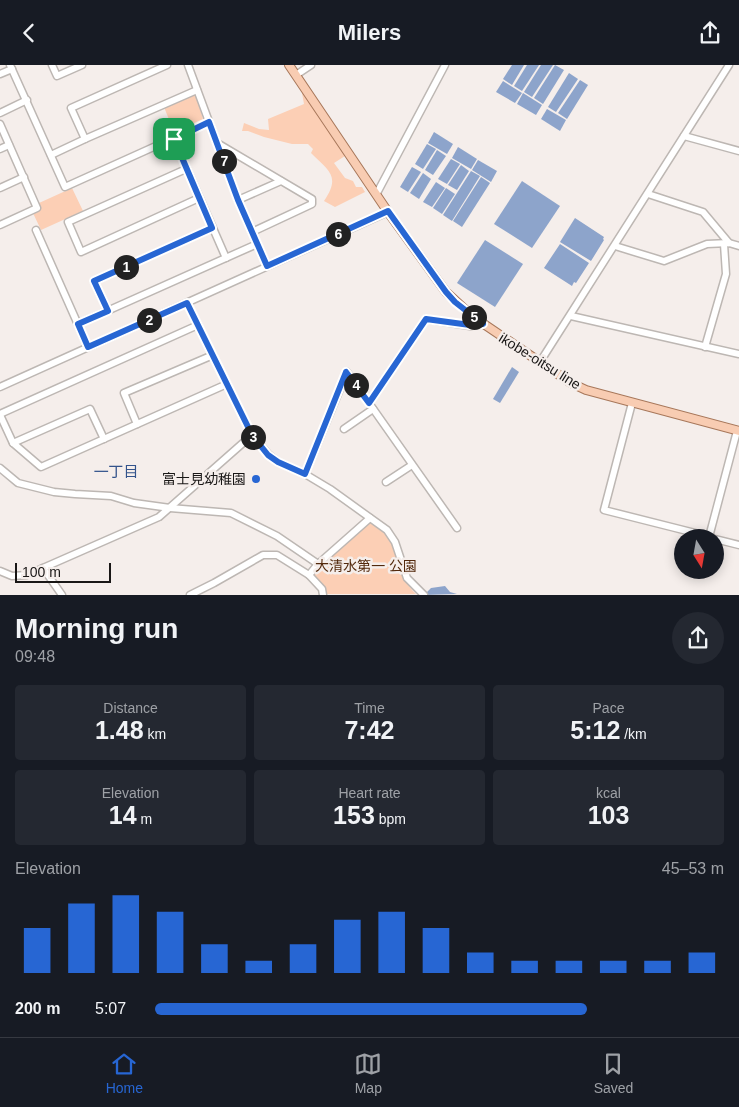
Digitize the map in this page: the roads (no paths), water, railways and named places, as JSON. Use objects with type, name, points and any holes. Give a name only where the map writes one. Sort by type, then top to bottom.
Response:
[{"type":"main road","name":"ikobe-oitsu line","points":[[289,65],[388,211],[455,302],[483,324],[572,383],[586,390],[738,431]]},
{"type":"street","points":[[52,65],[57,76],[82,65]]},
{"type":"street","points":[[85,139],[71,109],[167,65]]},
{"type":"street","points":[[188,65],[238,200],[267,266]]},
{"type":"street","points":[[296,75],[311,65]]},
{"type":"street","points":[[377,193],[445,65]]},
{"type":"street","points":[[540,362],[729,65]]},
{"type":"street","points":[[0,74],[11,67],[65,187],[209,122]]},
{"type":"street","points":[[51,155],[197,90]]},
{"type":"street","points":[[0,113],[27,100]]},
{"type":"street","points":[[0,124],[37,208],[0,225]]},
{"type":"street","points":[[684,136],[739,151]]},
{"type":"street","points":[[174,139],[226,258]]},
{"type":"street","points":[[217,143],[312,199],[312,204],[252,232]]},
{"type":"street","points":[[0,149],[9,145]]},
{"type":"street","points":[[186,169],[68,223],[81,252],[199,198]]},
{"type":"street","points":[[0,188],[24,177]]},
{"type":"street","points":[[238,200],[281,181]]},
{"type":"street","points":[[648,195],[703,212],[727,244],[726,274],[706,347]]},
{"type":"street","points":[[0,387],[388,211]]},
{"type":"street","points":[[108,311],[94,281],[212,228]]},
{"type":"street","points":[[36,230],[88,347]]},
{"type":"street","points":[[78,324],[258,244]]},
{"type":"street","points":[[615,246],[664,261],[707,244],[739,246]]},
{"type":"street","points":[[187,303],[252,435],[268,455],[330,489],[387,530],[395,542],[407,578],[423,594]]},
{"type":"street","points":[[570,316],[739,354]]},
{"type":"street","points":[[344,429],[371,406],[426,319],[470,325],[483,324]]},
{"type":"street","points":[[198,325],[0,414],[14,443],[41,467],[227,384]]},
{"type":"street","points":[[138,424],[124,393],[213,355]]},
{"type":"street","points":[[305,474],[346,372],[457,528]]},
{"type":"street","points":[[632,403],[604,510],[679,529]]},
{"type":"street","points":[[14,443],[90,409],[104,439]]},
{"type":"street","points":[[712,529],[738,431]]},
{"type":"street","points":[[0,571],[12,576],[27,575],[159,517],[252,435]]},
{"type":"street","points":[[386,482],[412,465]]},
{"type":"street","points":[[0,468],[18,483],[28,487],[75,495],[111,496],[134,503],[170,508],[231,513],[277,536],[318,564]]},
{"type":"street","points":[[309,575],[318,564],[370,518]]},
{"type":"street","points":[[724,541],[739,545]]},
{"type":"street","points":[[190,595],[263,555],[277,555],[309,575],[322,589],[323,595]]},
{"type":"street","points":[[43,568],[62,595]]},
{"type":"water","points":[[512,65],[524,65],[512,85],[503,79]]},
{"type":"water","points":[[527,65],[539,65],[522,91],[514,86]]},
{"type":"water","points":[[541,65],[553,65],[532,97],[524,92]]},
{"type":"water","points":[[555,65],[564,70],[543,104],[534,98]]},
{"type":"water","points":[[569,73],[578,79],[556,112],[548,107]]},
{"type":"water","points":[[580,80],[588,85],[567,119],[558,113]]},
{"type":"water","points":[[503,81],[522,93],[515,103],[496,92]]},
{"type":"water","points":[[523,93],[542,105],[536,115],[517,104]]},
{"type":"water","points":[[547,109],[566,120],[560,131],[541,119]]},
{"type":"water","points":[[434,132],[453,144],[447,154],[428,143]]},
{"type":"water","points":[[427,144],[436,149],[423,169],[415,164]]},
{"type":"water","points":[[458,147],[477,159],[471,169],[452,158]]},
{"type":"water","points":[[437,150],[446,156],[433,175],[425,170]]},
{"type":"water","points":[[451,159],[460,164],[447,184],[438,179]]},
{"type":"water","points":[[478,160],[497,171],[491,182],[472,170]]},
{"type":"water","points":[[461,165],[469,171],[457,190],[448,185]]},
{"type":"water","points":[[412,167],[421,172],[408,192],[400,187]]},
{"type":"water","points":[[471,171],[480,176],[452,221],[443,215]]},
{"type":"water","points":[[423,173],[431,179],[419,199],[410,193]]},
{"type":"water","points":[[481,177],[490,183],[462,227],[453,221]]},
{"type":"water","points":[[522,181],[560,206],[532,248],[494,224]]},
{"type":"water","points":[[436,182],[445,188],[432,207],[423,202]]},
{"type":"water","points":[[446,188],[455,194],[442,214],[433,208]]},
{"type":"water","points":[[575,218],[604,237],[591,261],[560,242]]},
{"type":"water","points":[[485,240],[523,264],[495,307],[457,283]]},
{"type":"water","points":[[560,244],[589,263],[572,286],[544,268]]},
{"type":"water","points":[[512,367],[519,372],[500,403],[493,399]]},
{"type":"water","points":[[445,586],[450,592],[457,594],[424,595],[431,588]]},
{"type":"place","name":"富士見幼稚園","points":[[256,479]]},
{"type":"district","name":"一丁目","points":[[116,471]]},
{"type":"park label","name":"大清水第一 公園","points":[[366,566]]}]
